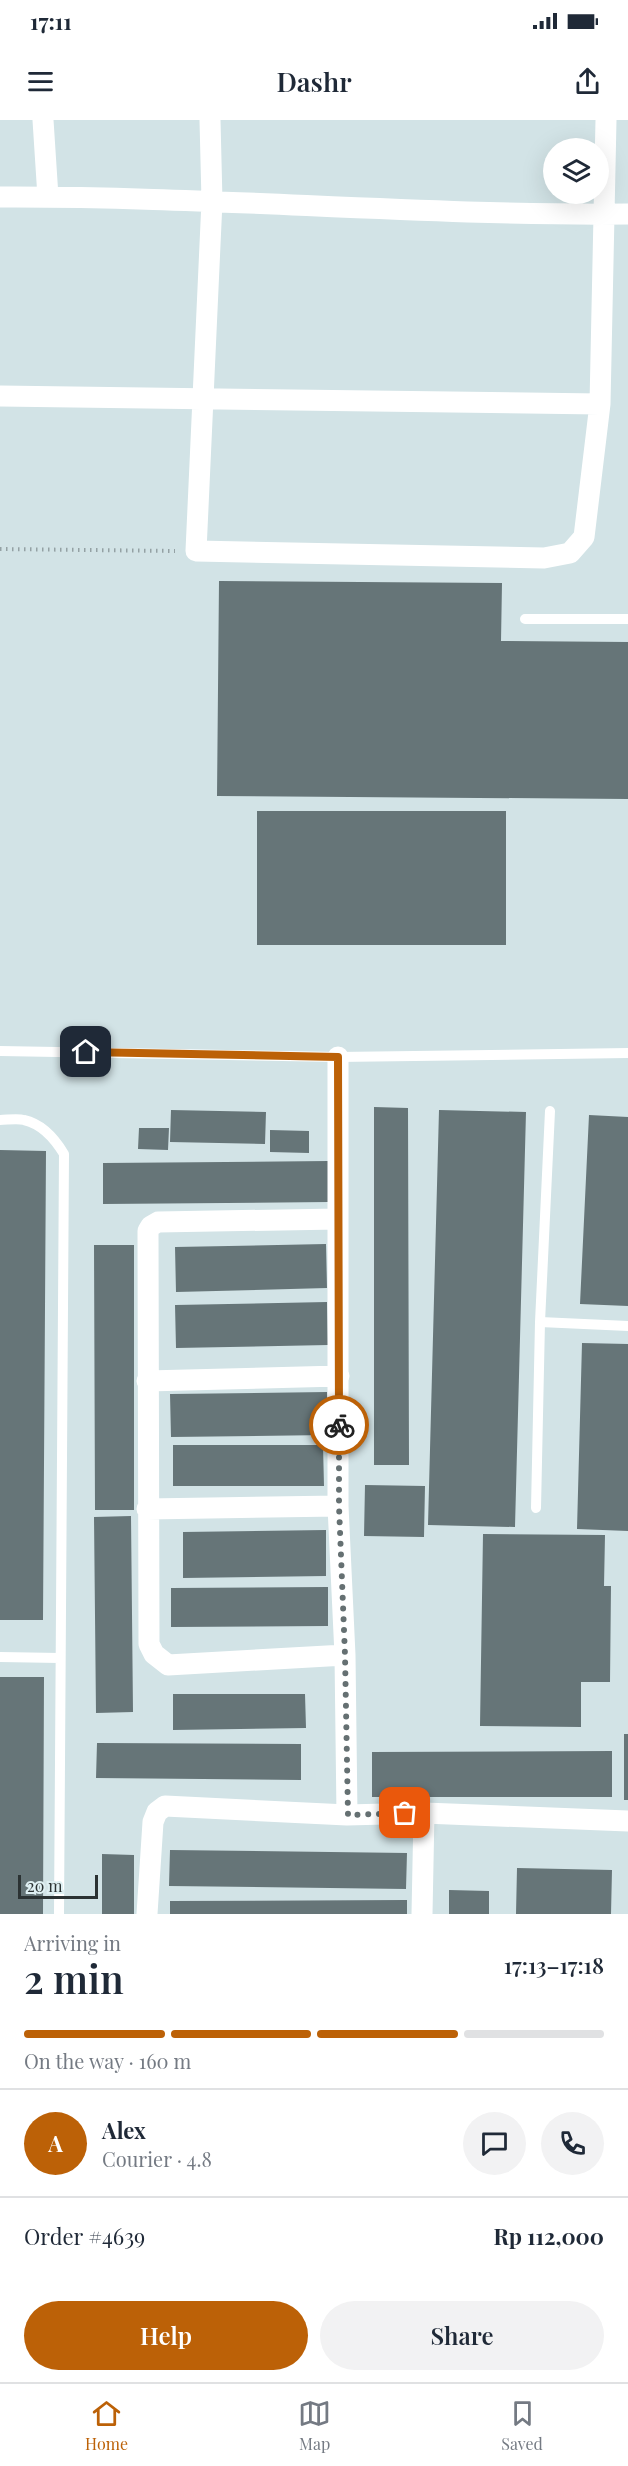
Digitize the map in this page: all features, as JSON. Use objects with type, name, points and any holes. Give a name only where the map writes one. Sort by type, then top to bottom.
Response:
[{"type":"street","points":[[43,120],[48,197]]},
{"type":"street","points":[[210,120],[212,201],[196,551],[544,558],[570,553],[584,537],[600,404],[606,120]]},
{"type":"street","points":[[0,197],[628,214]]},
{"type":"street","points":[[0,396],[600,404]]},
{"type":"street","points":[[338,1057],[339,1506],[348,1815]]},
{"type":"street","points":[[338,1219],[158,1222],[148,1231],[149,1644],[158,1659],[168,1665],[345,1655]]},
{"type":"street","points":[[147,1381],[339,1376]]},
{"type":"street","points":[[147,1509],[339,1506]]},
{"type":"street","points":[[147,1914],[153,1821],[157,1812],[165,1806],[348,1815],[424,1813],[628,1821]]},
{"type":"street","points":[[422,1914],[424,1813]]},
{"type":"lane","points":[[525,619],[628,619]]},
{"type":"lane","points":[[0,1051],[338,1057],[628,1053]]},
{"type":"lane","points":[[536,1508],[540,1322],[550,1111]]},
{"type":"lane","points":[[0,1120],[24,1120],[46,1131],[57,1141],[64,1154],[59,1914]]},
{"type":"lane","points":[[540,1322],[628,1326]]},
{"type":"lane","points":[[0,1657],[60,1658]]},
{"type":"path","points":[[0,549],[196,551]]},
{"type":"building","points":[[219,581],[502,583],[501,641],[628,642],[628,799],[217,796]]},
{"type":"building","points":[[257,811],[506,811],[506,945],[257,945]]},
{"type":"building","points":[[374,1107],[408,1108],[409,1465],[374,1465]]},
{"type":"building","points":[[171,1110],[266,1112],[265,1144],[170,1142]]},
{"type":"building","points":[[439,1110],[526,1112],[515,1527],[428,1525]]},
{"type":"building","points":[[589,1115],[628,1117],[628,1306],[580,1304]]},
{"type":"building","points":[[139,1128],[169,1128],[168,1150],[138,1149]]},
{"type":"building","points":[[270,1130],[309,1131],[309,1153],[270,1152]]},
{"type":"building","points":[[0,1150],[46,1151],[43,1620],[0,1620]]},
{"type":"building","points":[[329,1161],[329,1202],[103,1204],[103,1163]]},
{"type":"building","points":[[326,1244],[327,1288],[176,1292],[175,1247]]},
{"type":"building","points":[[94,1245],[134,1245],[134,1510],[95,1510]]},
{"type":"building","points":[[327,1302],[328,1345],[176,1348],[175,1305]]},
{"type":"building","points":[[582,1343],[628,1344],[628,1531],[577,1529]]},
{"type":"building","points":[[327,1392],[327,1435],[171,1437],[170,1394]]},
{"type":"building","points":[[173,1445],[323,1445],[324,1486],[173,1486]]},
{"type":"building","points":[[365,1485],[425,1486],[424,1537],[364,1536]]},
{"type":"building","points":[[131,1516],[133,1712],[96,1713],[94,1517]]},
{"type":"building","points":[[326,1530],[326,1576],[183,1578],[183,1532]]},
{"type":"building","points":[[483,1534],[605,1535],[604,1586],[611,1586],[610,1682],[581,1682],[581,1727],[480,1726]]},
{"type":"building","points":[[328,1587],[328,1626],[171,1627],[171,1588]]},
{"type":"building","points":[[0,1677],[44,1677],[43,1914],[0,1914]]},
{"type":"building","points":[[173,1694],[305,1694],[306,1728],[173,1730]]},
{"type":"building","points":[[624,1734],[628,1734],[628,1800],[624,1800]]},
{"type":"building","points":[[97,1743],[301,1744],[301,1780],[96,1778]]},
{"type":"building","points":[[612,1751],[612,1797],[372,1797],[372,1752]]},
{"type":"building","points":[[170,1850],[407,1853],[406,1889],[169,1886]]},
{"type":"building","points":[[102,1854],[134,1855],[134,1914],[102,1914]]},
{"type":"building","points":[[517,1868],[612,1870],[611,1914],[516,1914]]},
{"type":"building","points":[[449,1890],[489,1891],[489,1914],[449,1914]]},
{"type":"building","points":[[407,1900],[407,1914],[170,1914],[170,1901]]},
{"type":"way so far","points":[[339,1425],[339,1506],[348,1815],[405,1813]]},
{"type":"route","points":[[86,1052],[338,1057],[339,1425]]}]
